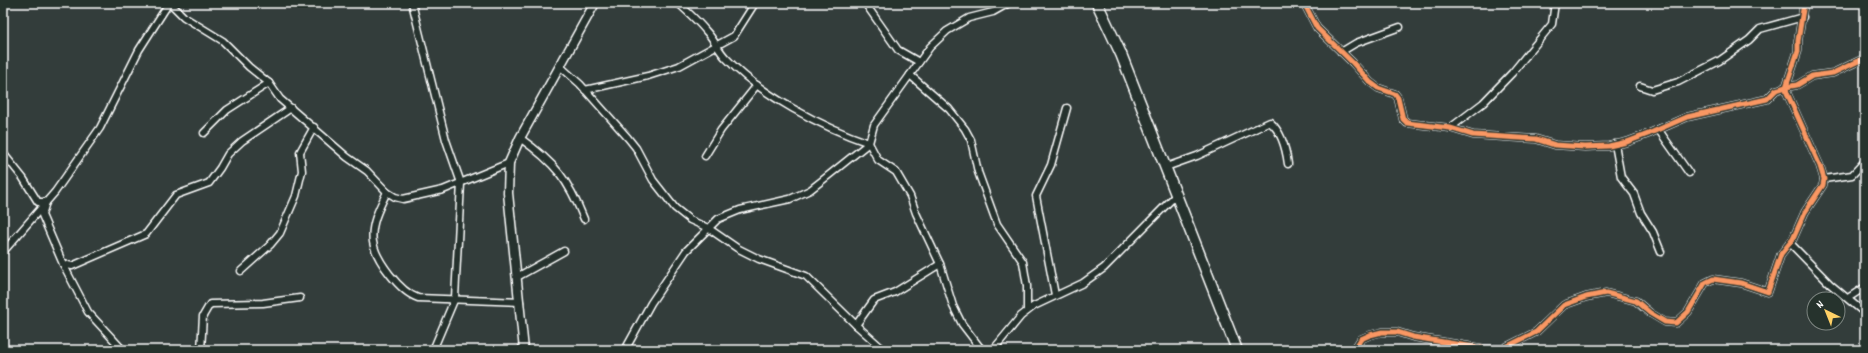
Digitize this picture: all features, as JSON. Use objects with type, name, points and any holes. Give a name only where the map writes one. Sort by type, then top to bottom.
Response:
[{"type":"main road","points":[[1097,3],[1121,54],[1237,350]]},
{"type":"street","points":[[3,252],[14,242],[55,192],[100,128],[139,50],[169,3],[184,17],[223,42],[269,83],[280,99],[367,171],[387,192],[395,197],[403,199],[443,190],[509,163]]},
{"type":"street","points":[[412,3],[446,140],[461,183],[454,298],[433,350]]},
{"type":"street","points":[[524,350],[508,193],[509,163],[520,138],[561,67],[595,3]]},
{"type":"street","points":[[678,3],[707,32],[716,46],[738,70],[757,85],[822,125],[840,134],[869,143],[878,160],[896,172],[910,196],[916,213],[940,264],[953,306],[962,324],[982,350]]},
{"type":"street","points":[[585,90],[648,76],[679,66],[734,36],[755,3]]},
{"type":"street","points":[[865,3],[898,50],[919,62]]},
{"type":"street","points":[[625,350],[651,303],[686,251],[708,228],[718,219],[740,210],[790,199],[810,190],[869,143],[874,125],[930,46],[947,31],[969,18],[993,12],[1009,3]]},
{"type":"street","points":[[1304,3],[1317,28],[1370,82],[1378,88],[1395,94],[1398,98],[1403,119],[1407,123],[1450,128],[1473,135],[1536,139],[1555,145],[1585,147],[1627,142],[1687,117],[1766,99],[1776,90],[1797,85],[1812,76],[1833,72],[1865,58]]},
{"type":"street","points":[[1450,128],[1483,103],[1512,73],[1552,24],[1555,3]]},
{"type":"street","points":[[1354,350],[1361,339],[1370,334],[1382,332],[1398,332],[1413,337],[1486,349],[1502,349],[1536,332],[1564,305],[1586,297],[1606,293],[1636,301],[1650,313],[1665,322],[1676,323],[1688,312],[1705,283],[1713,279],[1741,283],[1768,292],[1779,259],[1793,239],[1805,212],[1823,185],[1824,179],[1820,166],[1787,93],[1786,87],[1798,51],[1798,40],[1804,3]]},
{"type":"street","points":[[1640,86],[1652,90],[1678,82],[1719,61],[1749,40],[1760,29],[1802,17]]},
{"type":"street","points":[[1341,52],[1356,43],[1400,28]]},
{"type":"street","points":[[561,67],[585,90],[636,148],[653,180],[675,208],[690,220],[708,228],[737,248],[759,259],[806,276],[884,350]]},
{"type":"street","points":[[910,75],[949,109],[965,129],[971,140],[978,172],[997,224],[1023,262],[1027,286],[1027,311]]},
{"type":"street","points":[[204,133],[227,110],[269,83]]},
{"type":"street","points":[[705,156],[721,130],[757,85]]},
{"type":"street","points":[[64,264],[72,266],[146,234],[176,195],[208,183],[220,168],[228,154],[237,145],[290,108]]},
{"type":"street","points":[[1056,295],[1036,196],[1051,165],[1067,108]]},
{"type":"street","points":[[1166,167],[1197,156],[1270,122],[1276,127],[1286,150],[1288,164]]},
{"type":"street","points":[[241,271],[270,245],[280,233],[296,196],[301,178],[302,171],[300,152],[314,127]]},
{"type":"street","points":[[1658,129],[1689,173]]},
{"type":"street","points":[[520,138],[543,154],[564,178],[584,219]]},
{"type":"street","points":[[1615,144],[1621,177],[1634,194],[1641,213],[1653,232],[1661,252]]},
{"type":"street","points":[[3,153],[23,178],[38,202],[46,202]]},
{"type":"street","points":[[1824,179],[1852,175],[1865,161]]},
{"type":"street","points":[[387,192],[378,209],[372,241],[379,257],[395,280],[412,296],[418,298],[454,298],[466,300],[520,302]]},
{"type":"street","points":[[993,350],[999,347],[1021,316],[1027,311],[1056,295],[1083,283],[1104,268],[1177,194]]},
{"type":"street","points":[[46,202],[42,215],[88,312],[124,350]]},
{"type":"street","points":[[1790,243],[1830,284],[1861,310]]},
{"type":"street","points":[[517,277],[564,251]]},
{"type":"street","points":[[856,325],[874,300],[895,292],[940,264]]},
{"type":"street","points":[[1848,298],[1865,287]]},
{"type":"street","points":[[201,350],[203,316],[210,304],[263,303],[300,298]]},
{"type":"cycle path","points":[[1304,3],[1317,28],[1370,82],[1378,88],[1395,94],[1398,98],[1403,119],[1407,123],[1450,128],[1473,135],[1536,139],[1555,145],[1585,147],[1609,146],[1627,142],[1687,117],[1767,99],[1776,90],[1786,87],[1798,51],[1798,41],[1804,3]]},
{"type":"cycle path","points":[[1354,350],[1361,339],[1382,332],[1397,332],[1413,337],[1486,349],[1502,349],[1536,332],[1564,305],[1586,297],[1606,293],[1636,301],[1650,313],[1665,322],[1676,323],[1688,312],[1705,283],[1713,279],[1741,283],[1768,292],[1781,254],[1793,239],[1805,212],[1823,185],[1824,179],[1820,166],[1787,93],[1786,87],[1797,85],[1812,76],[1833,73],[1865,58]]}]
